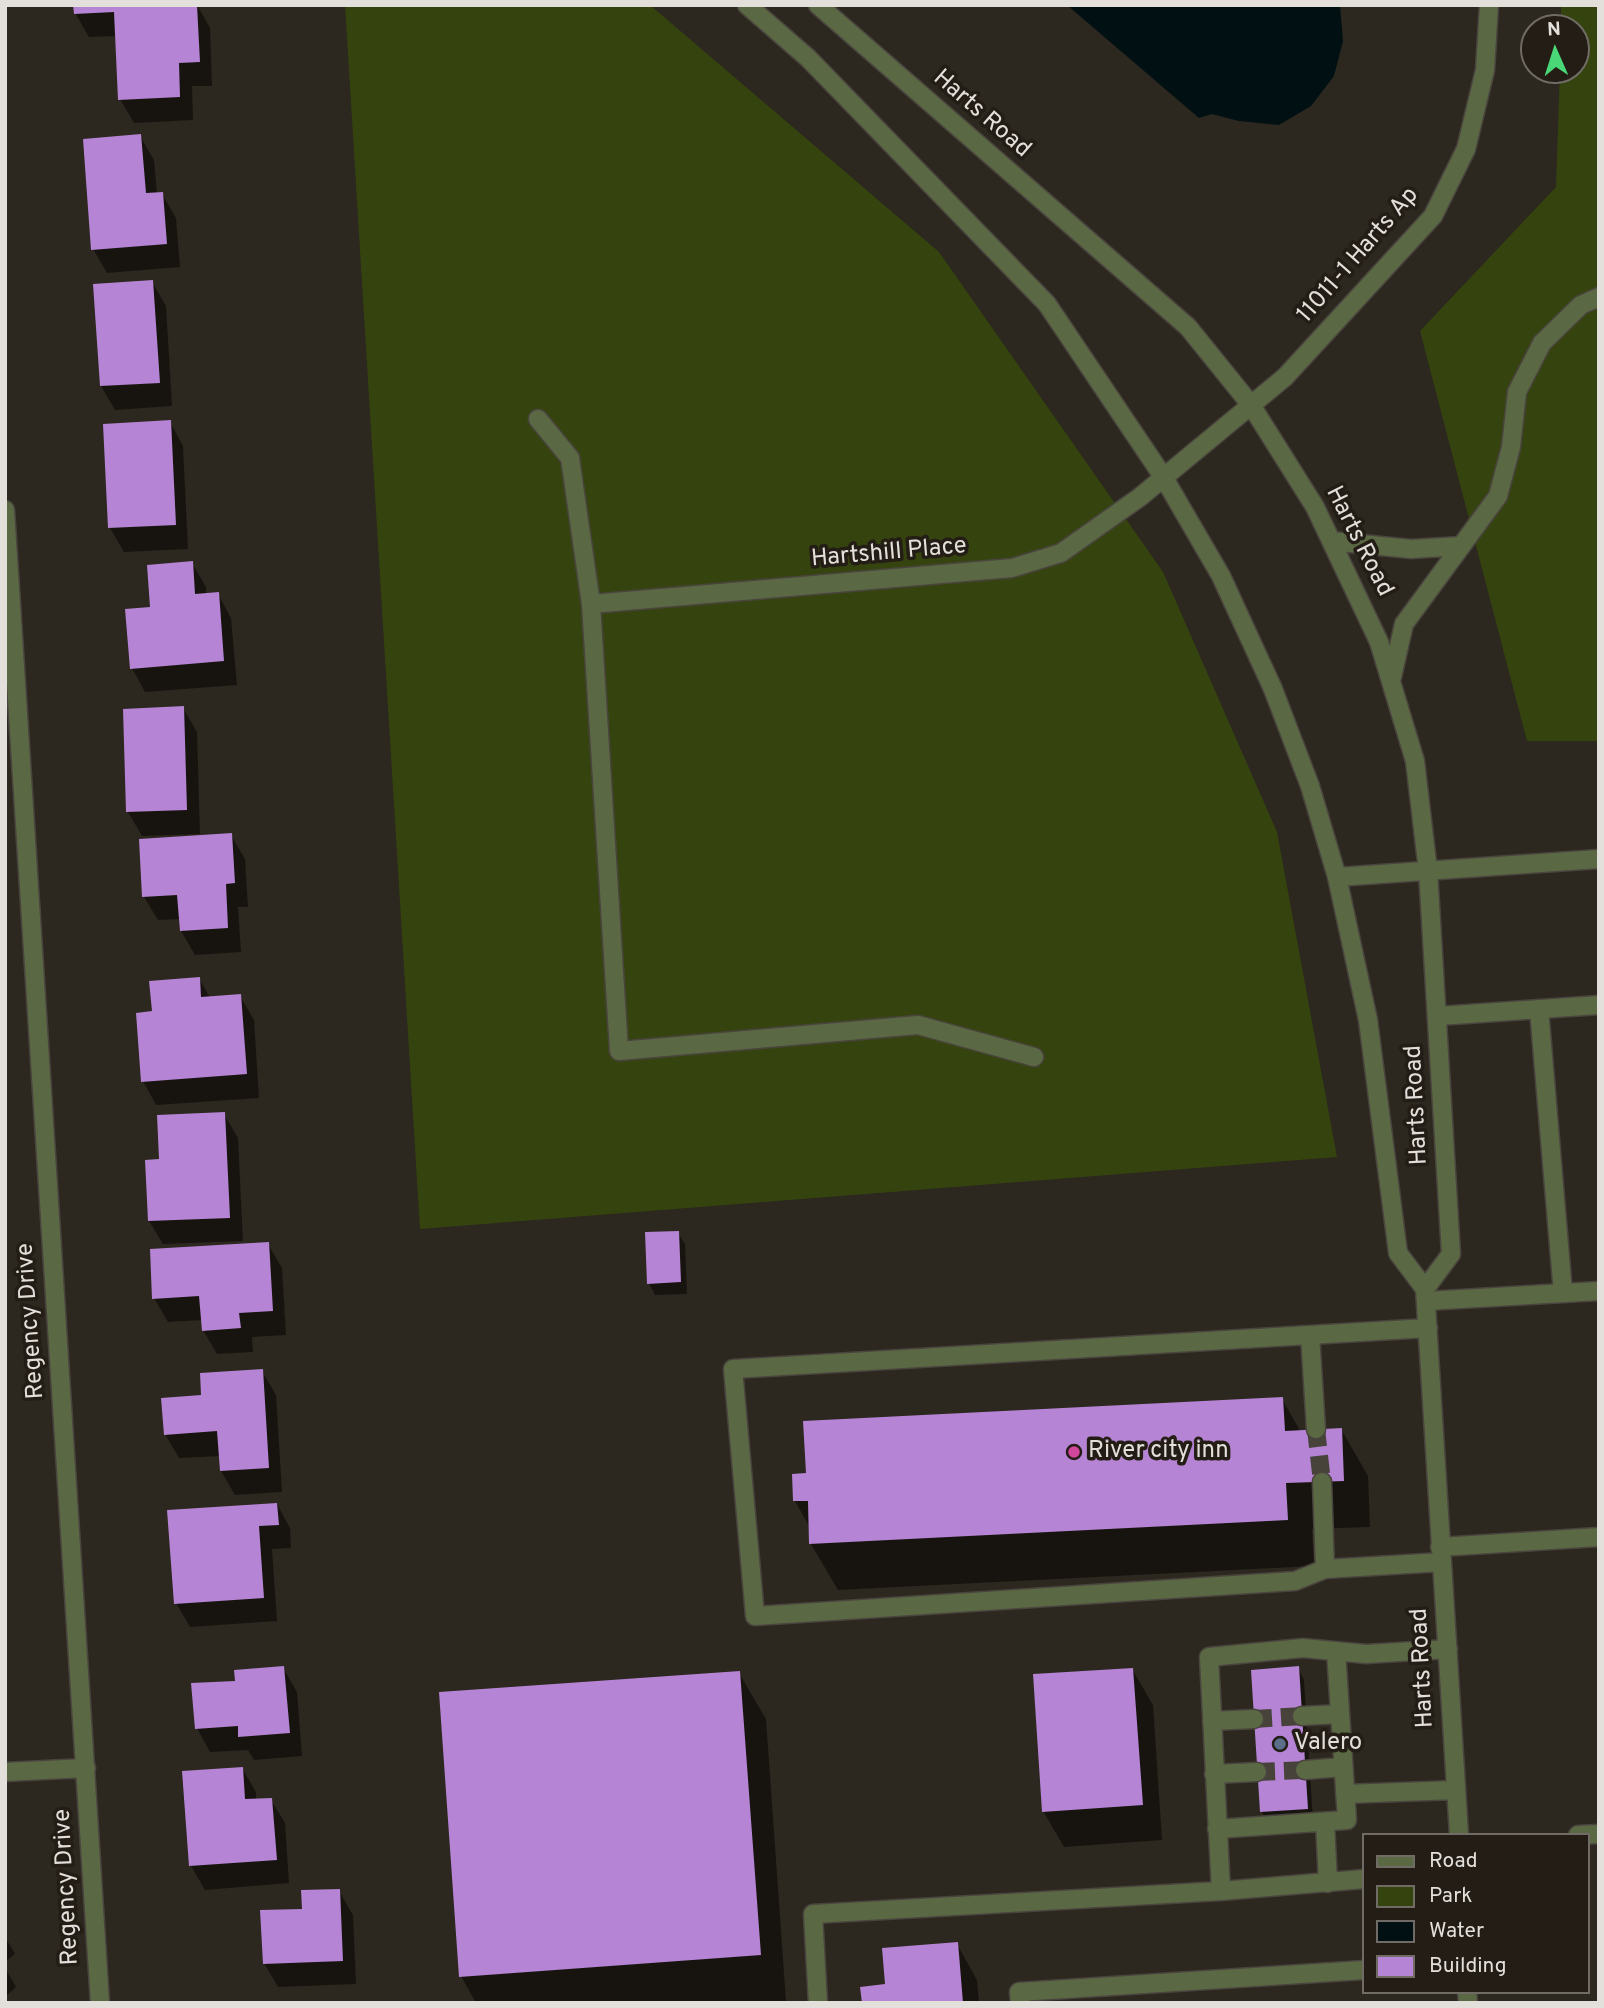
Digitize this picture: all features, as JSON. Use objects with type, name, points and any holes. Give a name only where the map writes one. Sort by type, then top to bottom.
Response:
[{"type":"street","name":"Harts Road","points":[[747,5],[808,58],[1047,304],[1164,478],[1221,576],[1273,689],[1310,786],[1338,877],[1368,1020],[1398,1253],[1425,1295],[1459,1833]]},
{"type":"street","name":"Harts Road","points":[[818,5],[1188,327],[1251,405],[1314,507],[1379,642],[1415,761],[1428,871],[1451,1254],[1425,1295]]},
{"type":"street","name":"11011-1 Harts Ap","points":[[1164,478],[1285,377],[1433,216],[1466,149],[1485,70],[1489,5]]},
{"type":"street","points":[[1391,680],[1405,624],[1497,496],[1511,447],[1517,392],[1542,344],[1581,305],[1599,297]]},
{"type":"street","points":[[538,419],[570,458],[591,604],[619,1051],[918,1025],[1034,1057]]},
{"type":"street","name":"Hartshill Place","points":[[591,604],[1012,568],[1061,553],[1164,478]]},
{"type":"street","name":"Regency Drive","points":[[5,510],[13,777],[86,1768],[100,2003]]},
{"type":"street","points":[[1331,541],[1410,549],[1461,546]]},
{"type":"street","points":[[1338,877],[1599,859]]},
{"type":"street","points":[[1438,1016],[1599,1005]]},
{"type":"street","points":[[1539,1009],[1563,1293]]},
{"type":"street","points":[[1425,1295],[1599,1291]]},
{"type":"street","points":[[1428,1328],[733,1369],[755,1616],[1295,1581],[1325,1569],[1599,1536]]},
{"type":"street","points":[[1310,1335],[1316,1429]]},
{"type":"street","points":[[1322,1482],[1325,1569]]},
{"type":"street","points":[[1221,1891],[1209,1657],[1304,1648],[1366,1654],[1448,1649]]},
{"type":"street","points":[[1217,1829],[1347,1821],[1336,1651]]},
{"type":"street","points":[[1302,1716],[1340,1714]]},
{"type":"street","points":[[1212,1721],[1254,1719]]},
{"type":"street","points":[[1305,1770],[1343,1767]]},
{"type":"street","points":[[5,1772],[86,1768]]},
{"type":"street","points":[[1214,1774],[1257,1772]]},
{"type":"street","points":[[1345,1794],[1456,1790]]},
{"type":"street","points":[[1325,1822],[1328,1883]]},
{"type":"street","points":[[818,2003],[813,1914],[1221,1891],[1362,1880]]},
{"type":"street","points":[[1020,2003],[1019,1992],[1362,1970]]},
{"type":"green space","points":[[345,5],[650,5],[939,252],[1163,572],[1277,832],[1337,1157],[420,1229]]},
{"type":"green space","points":[[1561,5],[1599,5],[1599,741],[1527,741],[1420,331],[1556,187],[1560,84],[1590,84],[1590,14],[1561,14]]},
{"type":"water","points":[[1067,5],[1340,5],[1343,41],[1334,76],[1311,106],[1279,125],[1239,121],[1212,114],[1199,118]]},
{"type":"building","points":[[73,5],[197,5],[200,62],[179,63],[180,97],[118,100],[114,12],[74,14]]},
{"type":"building","points":[[141,134],[146,193],[163,192],[167,244],[91,250],[83,139]]},
{"type":"building","points":[[153,280],[160,383],[100,386],[93,284]]},
{"type":"building","points":[[171,420],[176,525],[108,528],[103,424]]},
{"type":"building","points":[[193,561],[195,594],[219,592],[224,661],[130,669],[125,609],[150,607],[147,565]]},
{"type":"building","points":[[184,706],[187,810],[126,812],[123,709]]},
{"type":"building","points":[[232,833],[235,883],[226,884],[228,928],[180,931],[177,895],[142,897],[139,839]]},
{"type":"building","points":[[200,977],[201,997],[241,994],[247,1074],[141,1082],[136,1013],[152,1011],[149,981]]},
{"type":"building","points":[[225,1112],[230,1218],[148,1221],[145,1160],[159,1159],[157,1115]]},
{"type":"building","points":[[679,1231],[681,1282],[647,1284],[645,1232]]},
{"type":"building","points":[[269,1242],[273,1311],[239,1313],[241,1328],[202,1331],[199,1296],[152,1299],[150,1249]]},
{"type":"building","points":[[263,1369],[269,1468],[220,1471],[217,1431],[164,1435],[161,1398],[201,1395],[200,1373]]},
{"type":"building","name":"River city inn","points":[[1283,1397],[1285,1431],[1342,1428],[1344,1481],[1286,1483],[1288,1520],[809,1544],[808,1501],[793,1501],[792,1474],[806,1473],[803,1421]]},
{"type":"building","points":[[277,1503],[279,1525],[259,1526],[264,1598],[174,1604],[167,1510]]},
{"type":"building","points":[[284,1666],[290,1733],[238,1737],[238,1726],[195,1729],[191,1683],[235,1681],[234,1670]]},
{"type":"building","name":"Valero","points":[[1299,1666],[1308,1809],[1260,1812],[1251,1670]]},
{"type":"building","points":[[1133,1668],[1143,1805],[1042,1812],[1033,1674]]},
{"type":"building","points":[[740,1671],[761,1955],[459,1977],[439,1692]]},
{"type":"building","points":[[243,1767],[245,1799],[272,1798],[277,1860],[189,1866],[182,1771]]},
{"type":"building","points":[[340,1889],[343,1961],[263,1964],[260,1910],[302,1909],[301,1890]]},
{"type":"building","points":[[958,1942],[963,2003],[862,2003],[860,1987],[885,1984],[882,1948]]},
{"type":"tunnel","points":[[1316,1429],[1322,1482]]},
{"type":"tunnel","points":[[1254,1719],[1302,1716]]},
{"type":"tunnel","points":[[1257,1772],[1305,1770]]},
{"type":"place","name":"River city inn","points":[[1074,1452]]},
{"type":"place","name":"Valero","points":[[1280,1744]]}]
